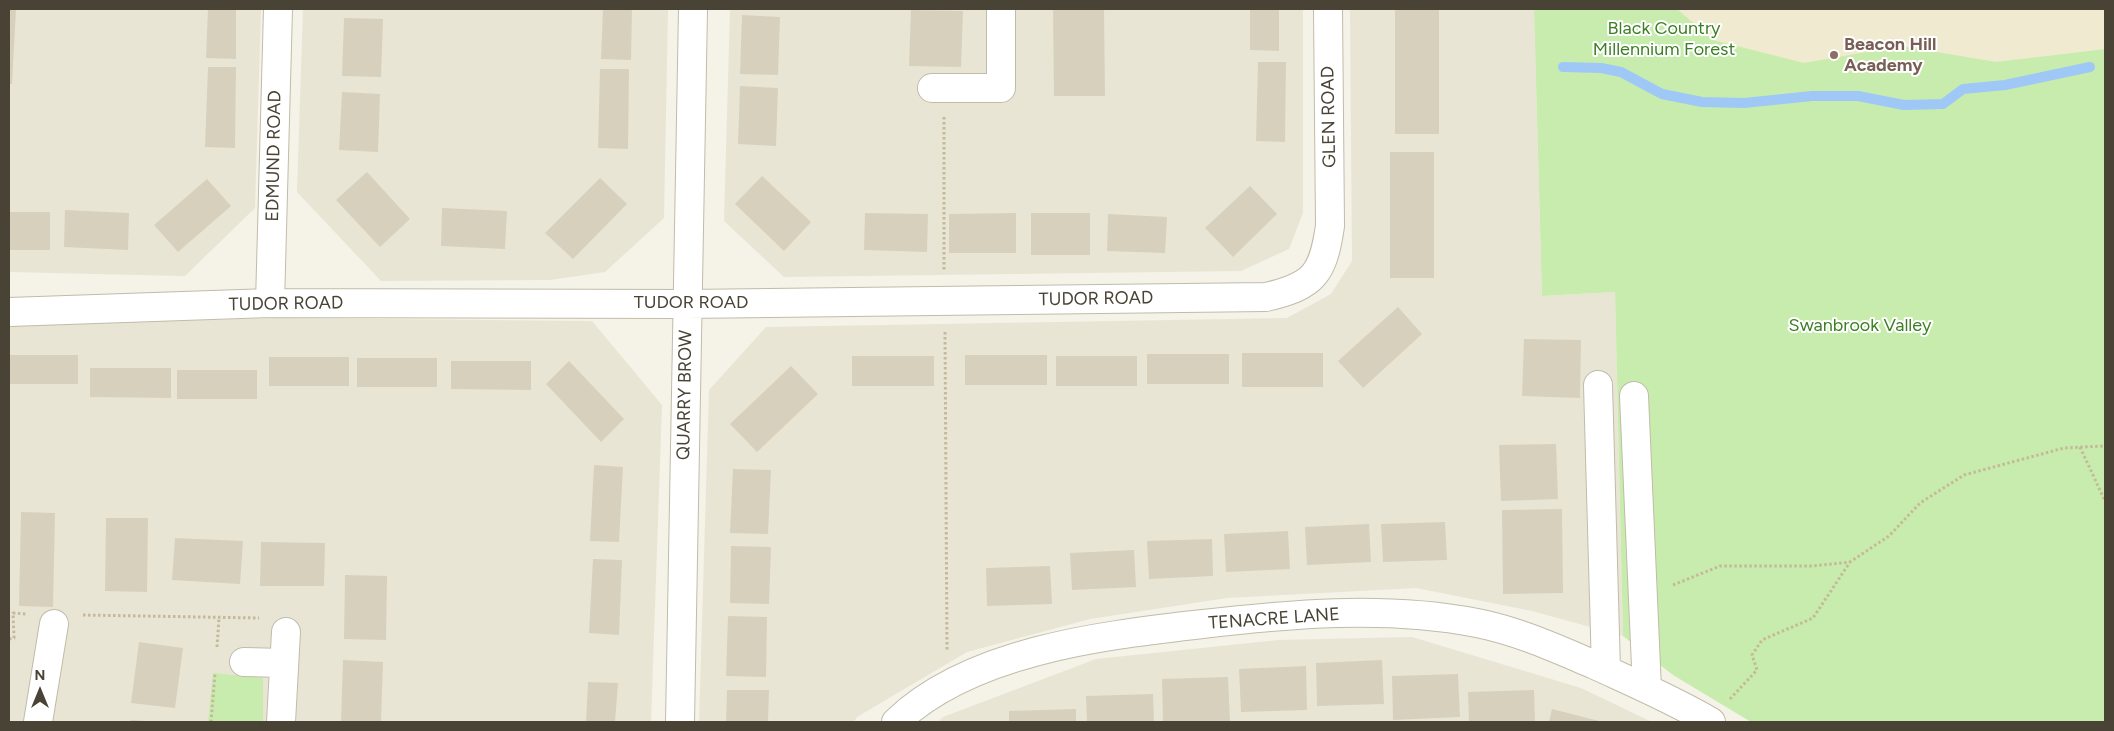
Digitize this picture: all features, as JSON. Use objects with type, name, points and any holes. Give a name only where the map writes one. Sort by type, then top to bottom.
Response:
[{"type":"street","name":"EDMUND ROAD","points":[[270,303],[278,9]]},
{"type":"street","name":"QUARRY BROW","points":[[680,722],[686,304],[693,9]]},
{"type":"street","points":[[938,88],[1001,88],[1001,9]]},
{"type":"street","name":"GLEN ROAD","points":[[1328,9],[1330,226]]},
{"type":"street","name":"TUDOR ROAD","points":[[9,312],[270,303],[686,304],[1266,297],[1294,290],[1315,274],[1327,251],[1330,226]]},
{"type":"street","points":[[1598,385],[1606,670]]},
{"type":"street","points":[[1634,396],[1647,689]]},
{"type":"street","name":"TENACRE LANE","points":[[896,722],[947,686],[989,666],[1029,653],[1124,633],[1317,612],[1430,616],[1479,623],[1548,645],[1647,689],[1710,722]]},
{"type":"street","points":[[38,722],[53,617]]},
{"type":"street","points":[[281,722],[286,632]]},
{"type":"street","points":[[244,662],[284,663]]},
{"type":"path","points":[[938,88],[944,301],[947,686]]},
{"type":"path","points":[[1710,722],[1757,670],[1752,655],[1762,640],[1812,618],[1850,562],[1889,536],[1920,503],[1964,475],[2064,448],[2105,446]]},
{"type":"path","points":[[2080,448],[2105,501]]},
{"type":"path","points":[[1642,594],[1720,566],[1814,566],[1850,562]]},
{"type":"path","points":[[9,639],[14,638],[13,613],[53,617],[286,619],[286,632]]},
{"type":"shaded area","points":[[9,9],[261,9],[255,208],[185,276],[9,272]]},
{"type":"shaded area","points":[[303,9],[668,9],[664,218],[605,272],[550,280],[381,281],[297,192]]},
{"type":"shaded area","points":[[730,9],[1303,9],[1303,213],[1289,249],[1241,271],[784,277],[724,221]]},
{"type":"shaded area","points":[[1350,9],[1534,9],[1542,296],[1615,292],[1623,636],[1532,611],[1416,588],[1227,598],[1090,619],[967,652],[857,717],[854,722],[699,722],[709,390],[766,327],[1287,318],[1331,294],[1352,261]]},
{"type":"shaded area","name":"Beacon Hill Academy","points":[[1568,9],[2105,9],[2105,49],[1761,91]]},
{"type":"shaded area","points":[[279,318],[592,321],[662,405],[651,722],[9,722],[9,325]]},
{"type":"shaded area","points":[[1412,637],[1581,688],[1652,722],[938,722],[943,717],[1096,659],[1278,640]]},
{"type":"green space","name":"Swanbrook Valley","points":[[1534,9],[1677,9],[1713,40],[1804,63],[1901,46],[1996,62],[2105,49],[2105,722],[1751,722],[1673,675],[1623,636],[1615,292],[1542,296]]},
{"type":"green space","points":[[213,673],[263,678],[263,722],[208,722]]},
{"type":"building","points":[[9,9],[16,9],[12,84],[9,84]]},
{"type":"building","points":[[208,9],[236,9],[236,59],[206,58]]},
{"type":"building","points":[[603,9],[632,9],[631,60],[601,59]]},
{"type":"building","points":[[1053,9],[1104,9],[1105,96],[1054,96]]},
{"type":"building","points":[[1250,9],[1279,9],[1279,51],[1250,50]]},
{"type":"building","points":[[1395,9],[1439,9],[1439,134],[1395,134]]},
{"type":"building","points":[[911,10],[963,11],[961,67],[909,66]]},
{"type":"building","points":[[742,15],[780,17],[778,75],[740,74]]},
{"type":"building","points":[[344,18],[383,19],[381,77],[342,76]]},
{"type":"building","points":[[1258,62],[1286,62],[1285,142],[1256,141]]},
{"type":"building","points":[[208,67],[236,67],[235,148],[205,147]]},
{"type":"building","points":[[600,69],[629,69],[628,149],[598,148]]},
{"type":"building","points":[[740,86],[778,88],[776,146],[738,144]]},
{"type":"building","points":[[342,92],[380,94],[378,152],[339,150]]},
{"type":"building","points":[[1390,152],[1434,152],[1434,278],[1390,278]]},
{"type":"building","points":[[367,172],[410,219],[380,247],[336,200]]},
{"type":"building","points":[[762,176],[811,222],[784,251],[735,204]]},
{"type":"building","points":[[600,178],[627,204],[573,259],[545,233]]},
{"type":"building","points":[[207,179],[231,206],[178,252],[154,225]]},
{"type":"building","points":[[1250,186],[1277,214],[1233,257],[1205,228]]},
{"type":"building","points":[[442,208],[507,211],[505,249],[441,246]]},
{"type":"building","points":[[65,210],[129,213],[128,250],[64,247]]},
{"type":"building","points":[[9,212],[50,212],[50,250],[9,250]]},
{"type":"building","points":[[865,213],[928,214],[927,252],[864,250]]},
{"type":"building","points":[[1016,213],[1016,253],[949,253],[949,214]]},
{"type":"building","points":[[1031,213],[1090,213],[1090,255],[1031,255]]},
{"type":"building","points":[[1108,214],[1167,217],[1165,253],[1107,251]]},
{"type":"building","points":[[1398,307],[1422,334],[1363,388],[1338,361]]},
{"type":"building","points":[[1524,339],[1581,340],[1580,398],[1522,396]]},
{"type":"building","points":[[1242,353],[1323,353],[1323,387],[1242,387]]},
{"type":"building","points":[[1147,354],[1229,354],[1229,384],[1147,384]]},
{"type":"building","points":[[9,355],[78,355],[78,384],[9,384]]},
{"type":"building","points":[[965,355],[1047,355],[1047,385],[965,385]]},
{"type":"building","points":[[852,356],[934,356],[934,386],[852,386]]},
{"type":"building","points":[[1056,356],[1137,356],[1137,386],[1056,386]]},
{"type":"building","points":[[269,357],[349,357],[349,386],[269,386]]},
{"type":"building","points":[[357,358],[437,358],[437,387],[357,387]]},
{"type":"building","points":[[451,361],[531,361],[531,390],[451,389]]},
{"type":"building","points":[[569,361],[624,419],[601,442],[546,384]]},
{"type":"building","points":[[791,366],[818,394],[757,452],[730,424]]},
{"type":"building","points":[[90,368],[171,368],[171,398],[90,397]]},
{"type":"building","points":[[177,370],[257,370],[257,399],[177,399]]},
{"type":"building","points":[[1556,444],[1558,499],[1501,501],[1499,445]]},
{"type":"building","points":[[594,465],[623,467],[619,542],[590,541]]},
{"type":"building","points":[[733,469],[771,470],[768,534],[730,533]]},
{"type":"building","points":[[1562,509],[1563,593],[1503,594],[1502,510]]},
{"type":"building","points":[[21,512],[55,513],[53,607],[19,606]]},
{"type":"building","points":[[106,518],[148,518],[147,592],[105,591]]},
{"type":"building","points":[[1445,522],[1447,560],[1383,562],[1381,524]]},
{"type":"building","points":[[1369,524],[1371,562],[1307,565],[1305,527]]},
{"type":"building","points":[[1288,531],[1290,569],[1226,572],[1224,534]]},
{"type":"building","points":[[175,538],[243,541],[240,584],[172,580]]},
{"type":"building","points":[[1212,539],[1213,576],[1149,579],[1147,541]]},
{"type":"building","points":[[261,542],[325,543],[324,586],[260,586]]},
{"type":"building","points":[[731,546],[771,547],[769,604],[730,603]]},
{"type":"building","points":[[1134,550],[1136,587],[1072,590],[1070,553]]},
{"type":"building","points":[[593,559],[622,560],[619,635],[589,633]]},
{"type":"building","points":[[1050,566],[1052,604],[987,606],[986,568]]},
{"type":"building","points":[[345,575],[387,576],[386,640],[344,639]]},
{"type":"building","points":[[728,616],[767,617],[766,677],[726,676]]},
{"type":"building","points":[[139,642],[183,648],[175,708],[131,703]]},
{"type":"building","points":[[343,660],[383,662],[381,722],[341,722]]},
{"type":"building","points":[[1382,660],[1384,704],[1317,706],[1316,663]]},
{"type":"building","points":[[1306,666],[1307,710],[1241,712],[1239,669]]},
{"type":"building","points":[[1458,674],[1460,717],[1393,720],[1392,676]]},
{"type":"building","points":[[1228,677],[1230,721],[1163,722],[1162,679]]},
{"type":"building","points":[[588,682],[618,683],[615,722],[586,722]]},
{"type":"building","points":[[727,690],[769,690],[768,722],[726,722]]},
{"type":"building","points":[[1534,690],[1535,722],[1469,722],[1468,692]]},
{"type":"building","points":[[1153,694],[1154,722],[1087,722],[1086,696]]},
{"type":"building","points":[[1076,709],[1076,722],[1009,722],[1009,711]]},
{"type":"building","points":[[1552,709],[1603,722],[1549,722]]},
{"type":"building","points":[[131,720],[146,721],[146,722],[131,722]]},
{"type":"waterway","points":[[1563,67],[1601,68],[1621,72],[1662,94],[1702,102],[1744,103],[1812,96],[1858,96],[1904,105],[1943,104],[1963,89],[2005,85],[2090,67]]},
{"type":"place","name":"Beacon Hill Academy","points":[[1834,55]]},
{"type":"park label","name":"Black Country Millennium Forest","points":[[1664,39]]}]
